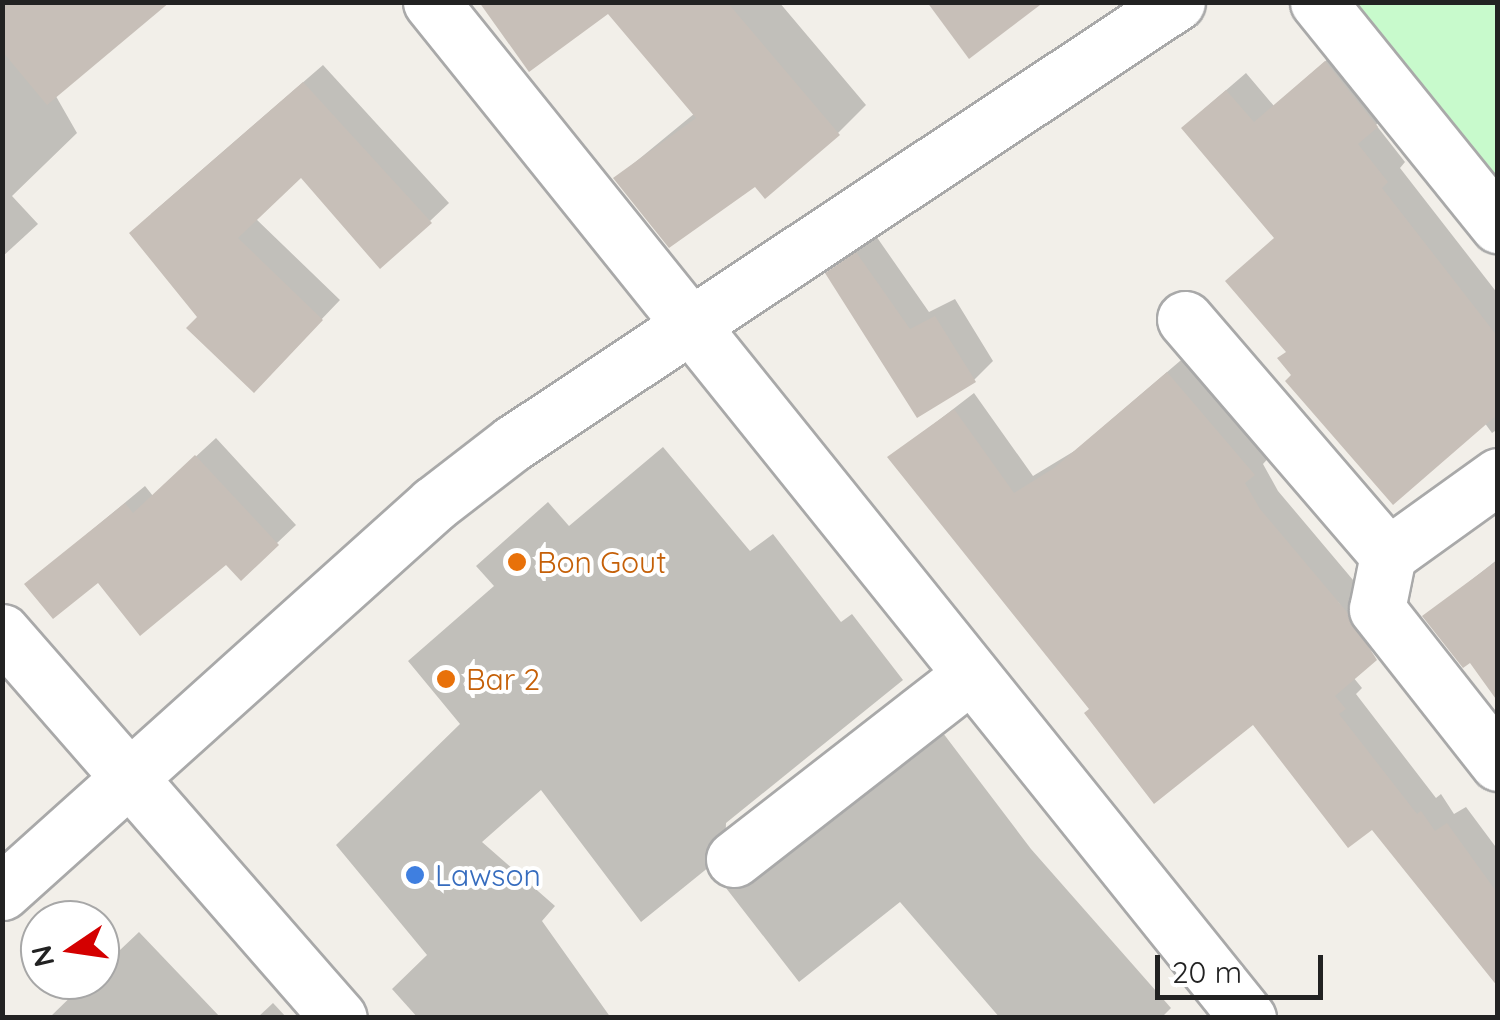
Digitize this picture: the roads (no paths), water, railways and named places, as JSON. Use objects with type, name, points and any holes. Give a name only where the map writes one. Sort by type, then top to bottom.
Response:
[{"type":"street","points":[[431,2],[1248,1018]]},
{"type":"street","points":[[2,892],[434,504],[513,443],[1177,2]]},
{"type":"street","points":[[1318,2],[1498,225]]},
{"type":"street","points":[[1185,320],[1388,555]]},
{"type":"street","points":[[1498,476],[1388,555],[1377,609],[1498,762]]},
{"type":"street","points":[[2,632],[339,1018]]},
{"type":"street","points":[[734,859],[970,675]]},
{"type":"place","name":"Bon Gout","points":[[517,562]]},
{"type":"place","name":"Bar 2","points":[[446,679]]},
{"type":"place","name":"Lawson","points":[[415,875]]}]
